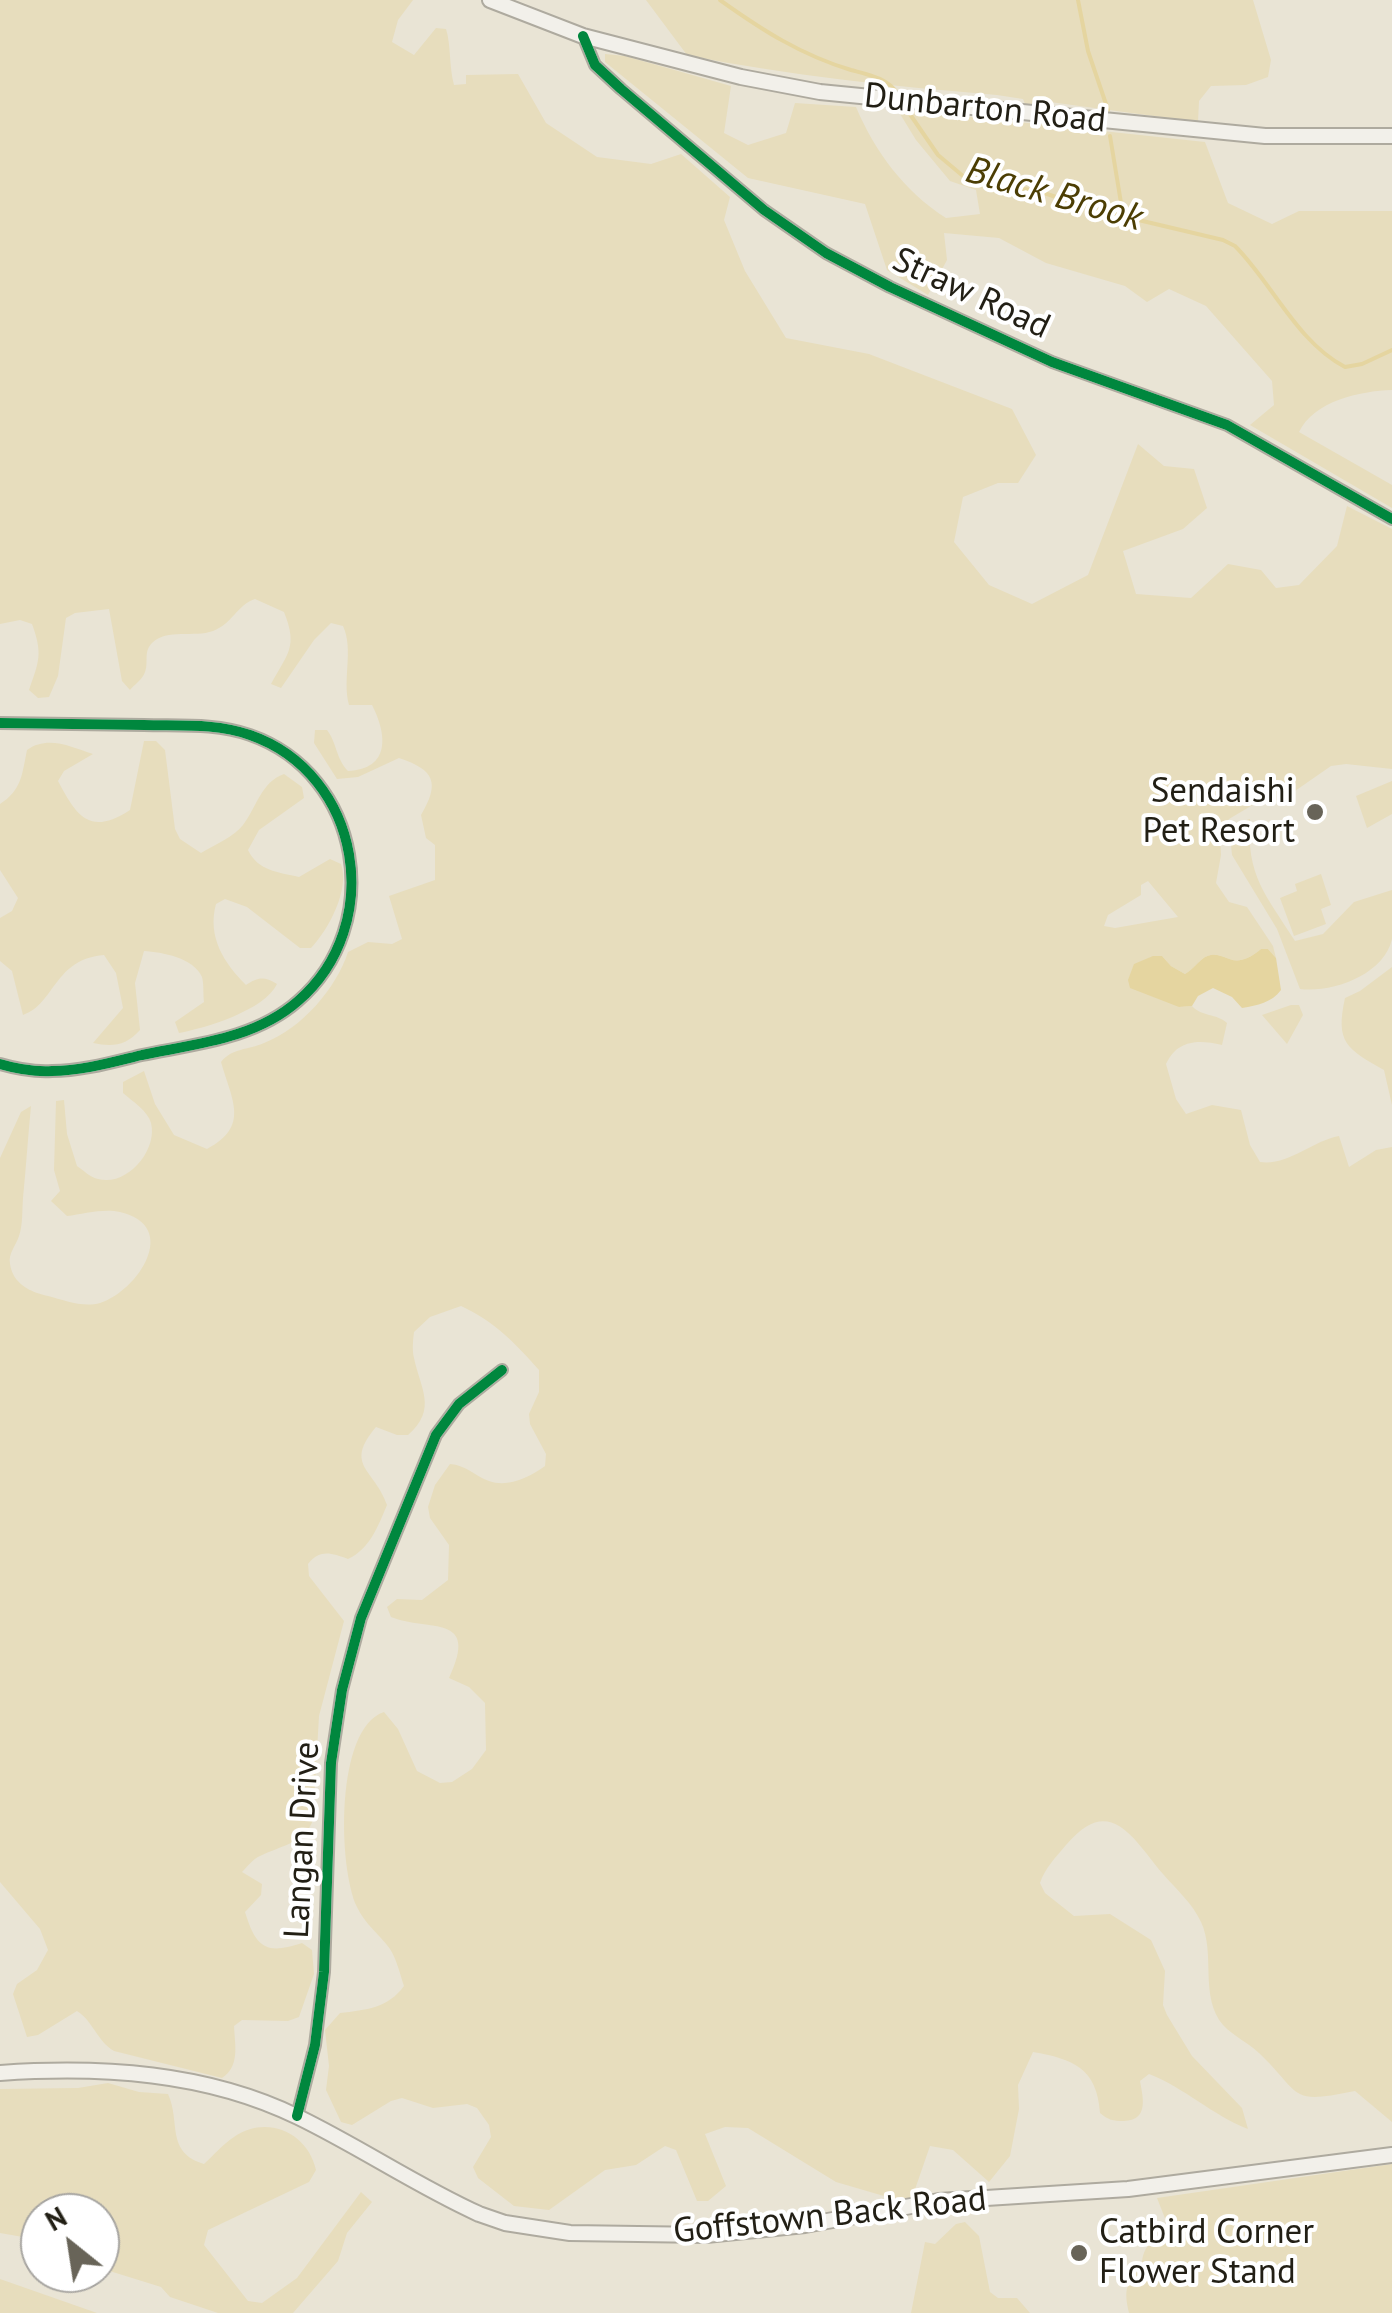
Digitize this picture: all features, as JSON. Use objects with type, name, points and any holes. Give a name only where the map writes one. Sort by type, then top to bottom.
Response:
[{"type":"main road","name":"Dunbarton Road","points":[[490,0],[583,36],[780,85],[914,104],[1266,136],[1392,136]]},
{"type":"main road","name":"Goffstown Back Road","points":[[0,2073],[76,2070],[174,2078],[246,2096],[296,2116],[479,2214],[545,2230],[630,2236],[756,2231],[939,2201],[1128,2189],[1392,2155]]},
{"type":"street","name":"Straw Road","points":[[583,36],[595,65],[764,210],[826,252],[893,288],[1052,362],[1227,425],[1392,519]]},
{"type":"street","points":[[0,723],[211,726],[262,740],[294,760],[329,799],[345,834],[352,886],[347,924],[325,971],[300,1000],[268,1022],[231,1036],[80,1069],[40,1072],[0,1064]]},
{"type":"street","name":"Langan Drive","points":[[296,2116],[316,2045],[324,1972],[330,1762],[360,1618],[436,1436],[459,1404],[502,1370]]},
{"type":"shaded area","points":[[0,0],[413,0],[398,20],[392,42],[414,55],[436,28],[446,29],[454,85],[466,84],[466,75],[518,74],[546,123],[597,157],[651,164],[681,154],[730,197],[724,220],[745,271],[786,338],[869,354],[1012,409],[1036,455],[1018,483],[998,483],[963,497],[954,542],[989,585],[1032,604],[1088,575],[1138,444],[1164,466],[1194,469],[1207,508],[1183,529],[1123,551],[1136,594],[1191,598],[1228,564],[1261,570],[1276,588],[1299,585],[1337,546],[1347,506],[1392,529],[1392,769],[1331,766],[1282,800],[1261,800],[1229,819],[1220,834],[1216,883],[1229,902],[1247,907],[1273,946],[1276,958],[1268,949],[1242,960],[1212,955],[1185,974],[1162,956],[1179,1007],[1192,1006],[1227,1023],[1222,1045],[1189,1043],[1176,1050],[1166,1064],[1176,1099],[1186,1114],[1212,1105],[1241,1110],[1250,1145],[1260,1162],[1290,1157],[1339,1136],[1349,1167],[1376,1150],[1392,1147],[1392,2122],[1355,2091],[1318,2097],[1298,2093],[1259,2053],[1223,2025],[1209,1988],[1205,1934],[1198,1915],[1130,1835],[1119,1826],[1095,1822],[1066,1845],[1040,1883],[1045,1893],[1074,1916],[1110,1914],[1151,1940],[1165,1971],[1163,2005],[1167,2015],[1192,2056],[1242,2108],[1248,2129],[1149,2074],[1140,2081],[1142,2107],[1137,2117],[1111,2120],[1100,2113],[1094,2085],[1080,2068],[1060,2058],[1033,2052],[1018,2085],[1019,2109],[1010,2156],[989,2182],[953,2150],[930,2146],[912,2198],[901,2201],[836,2182],[748,2128],[725,2127],[705,2134],[726,2186],[708,2201],[697,2201],[676,2150],[665,2146],[636,2165],[605,2170],[549,2210],[514,2206],[478,2178],[473,2167],[491,2137],[489,2125],[477,2108],[467,2104],[433,2108],[402,2098],[352,2125],[341,2122],[326,2090],[329,2066],[325,2030],[340,2013],[384,2003],[404,1986],[392,1953],[360,1913],[351,1888],[346,1862],[345,1800],[356,1744],[368,1723],[384,1712],[398,1729],[417,1771],[440,1783],[452,1782],[472,1769],[486,1750],[485,1703],[469,1687],[449,1678],[457,1657],[454,1634],[391,1617],[387,1607],[397,1599],[422,1600],[448,1580],[449,1545],[430,1518],[428,1507],[435,1485],[450,1464],[489,1481],[504,1483],[545,1466],[546,1454],[529,1414],[539,1392],[539,1370],[503,1334],[461,1306],[430,1317],[414,1332],[413,1355],[425,1407],[417,1425],[408,1435],[376,1427],[362,1451],[365,1467],[387,1505],[372,1536],[348,1559],[326,1554],[308,1564],[309,1576],[344,1621],[319,1716],[313,1820],[298,1839],[257,1857],[242,1872],[262,1884],[261,1895],[245,1912],[258,1941],[271,1948],[302,1943],[312,1950],[314,1974],[299,2017],[288,2021],[242,2020],[234,2026],[234,2062],[222,2078],[114,2051],[77,2011],[38,2035],[27,2037],[13,1994],[17,1984],[37,1970],[48,1950],[40,1929],[0,1882],[0,1158],[21,1112],[31,1106],[21,1227],[10,1260],[12,1271],[23,1286],[80,1304],[94,1304],[128,1286],[147,1258],[148,1230],[138,1219],[120,1212],[67,1216],[51,1201],[60,1191],[54,1170],[56,1101],[64,1100],[67,1134],[77,1166],[98,1179],[109,1180],[129,1172],[150,1144],[149,1119],[123,1093],[123,1082],[144,1071],[155,1104],[174,1135],[207,1149],[229,1131],[233,1122],[233,1101],[221,1062],[235,1052],[278,1037],[304,1018],[335,980],[348,952],[368,942],[392,944],[402,939],[389,896],[435,880],[435,845],[426,838],[421,815],[431,794],[431,779],[420,767],[399,758],[358,777],[337,779],[314,743],[315,730],[327,730],[348,771],[372,764],[382,748],[381,727],[372,705],[349,705],[348,645],[343,626],[331,623],[314,640],[281,688],[271,684],[289,650],[288,624],[284,612],[255,599],[213,631],[158,638],[148,650],[144,675],[130,690],[122,681],[109,609],[75,613],[66,618],[58,676],[49,697],[38,698],[29,690],[38,657],[32,624],[20,620],[0,624]],"holes":[[[1148,881],[1178,917],[1115,928],[1104,926],[1108,915],[1141,895],[1141,885]]]},
{"type":"shaded area","points":[[646,0],[1253,0],[1271,60],[1268,77],[1246,85],[1211,86],[1199,101],[1198,122],[1050,102],[1050,106],[1025,104],[1023,99],[997,95],[841,80],[687,55]]},
{"type":"shaded area","points":[[605,54],[731,86],[724,133],[748,145],[786,133],[795,103],[856,107],[893,170],[917,196],[946,218],[980,214],[976,190],[950,181],[916,140],[897,109],[1205,142],[1228,203],[1272,224],[1299,211],[1392,211],[1392,390],[1352,396],[1327,405],[1315,412],[1299,432],[1392,485],[1392,508],[1250,425],[1274,405],[1272,381],[1206,306],[1169,289],[1147,302],[1125,286],[1046,263],[999,238],[944,233],[947,260],[928,295],[887,270],[865,204],[748,178],[605,62]]},
{"type":"shaded area","points":[[144,741],[156,741],[165,750],[175,829],[180,839],[201,853],[229,837],[243,825],[270,783],[284,774],[302,787],[304,798],[259,830],[248,850],[263,866],[299,877],[330,859],[341,864],[343,885],[331,920],[311,948],[300,948],[247,907],[225,899],[216,904],[216,938],[231,968],[246,985],[261,978],[277,984],[248,1010],[179,1033],[175,1022],[204,1002],[202,977],[185,961],[144,951],[135,983],[140,1030],[124,1042],[93,1043],[123,1008],[116,973],[104,955],[75,965],[42,1002],[23,1015],[12,971],[0,961],[0,918],[12,911],[18,898],[0,870],[0,804],[17,787],[27,750],[43,743],[60,744],[93,754],[64,771],[58,781],[72,804],[86,819],[95,822],[116,818],[130,810]]},
{"type":"shaded area","points":[[1392,781],[1392,814],[1367,828],[1356,796]]},
{"type":"shaded area","points":[[1250,819],[1255,871],[1295,941],[1323,934],[1354,902],[1392,890],[1392,939],[1379,963],[1341,984],[1300,989],[1277,929],[1232,855],[1230,835],[1240,822]]},
{"type":"shaded area","points":[[1321,874],[1331,905],[1321,909],[1326,924],[1294,936],[1280,898],[1297,891],[1295,884]]},
{"type":"shaded area","points":[[1268,949],[1276,958],[1281,990],[1259,1004],[1242,1008],[1232,997],[1213,988],[1198,996],[1192,1006],[1179,1007],[1130,988],[1128,980],[1134,964],[1153,956],[1162,956],[1185,974],[1205,957],[1218,955],[1242,960]]},
{"type":"shaded area","points":[[1392,967],[1392,1105],[1384,1070],[1347,1043],[1342,1013],[1345,998]]},
{"type":"shaded area","points":[[1299,1005],[1303,1015],[1287,1044],[1262,1015]]},
{"type":"shaded area","points":[[108,2083],[139,2092],[168,2094],[179,2144],[192,2159],[204,2164],[234,2137],[260,2127],[284,2131],[304,2146],[316,2170],[309,2182],[208,2230],[204,2245],[248,2301],[262,2303],[297,2278],[361,2192],[372,2202],[347,2233],[338,2261],[293,2313],[218,2313],[170,2297],[161,2287],[120,2274],[120,2193],[20,2193],[20,2236],[0,2233],[0,2089],[78,2088]]},
{"type":"shaded area","points":[[1392,2164],[1392,2313],[1129,2313],[1127,2288],[1142,2267],[1146,2249],[1158,2236],[1170,2231],[1157,2198]]},
{"type":"shaded area","points":[[965,2222],[979,2236],[990,2292],[998,2298],[1017,2298],[1030,2313],[911,2313],[925,2242],[935,2244],[956,2224]]},
{"type":"shaded area","points":[[0,2279],[20,2286],[20,2293],[40,2293],[97,2313],[0,2313]]},
{"type":"waterway","name":"Black Brook","points":[[720,0],[799,49],[878,78],[898,94]]},
{"type":"waterway","points":[[1078,0],[1088,51],[1108,110]]},
{"type":"waterway","name":"Black Brook","points":[[905,107],[938,155],[963,176],[1044,193],[1235,246],[1313,343],[1345,367],[1392,350]]},
{"type":"waterway","points":[[1110,136],[1123,215]]},
{"type":"cycle path","points":[[583,36],[595,65],[621,89],[764,210],[826,253],[1052,362],[1227,425],[1392,519]]},
{"type":"cycle path","points":[[0,723],[198,726],[250,735],[288,755],[317,782],[338,816],[349,854],[351,894],[343,933],[326,969],[298,1001],[263,1024],[224,1038],[86,1068],[39,1071],[0,1064]]},
{"type":"cycle path","points":[[297,2116],[315,2045],[324,1972],[331,1763],[342,1690],[361,1618],[436,1435],[459,1404],[502,1370]]},
{"type":"place","name":"Sendaishi Pet Resort","points":[[1315,812]]},
{"type":"place","name":"Catbird Corner Flower Stand","points":[[1079,2253]]}]
